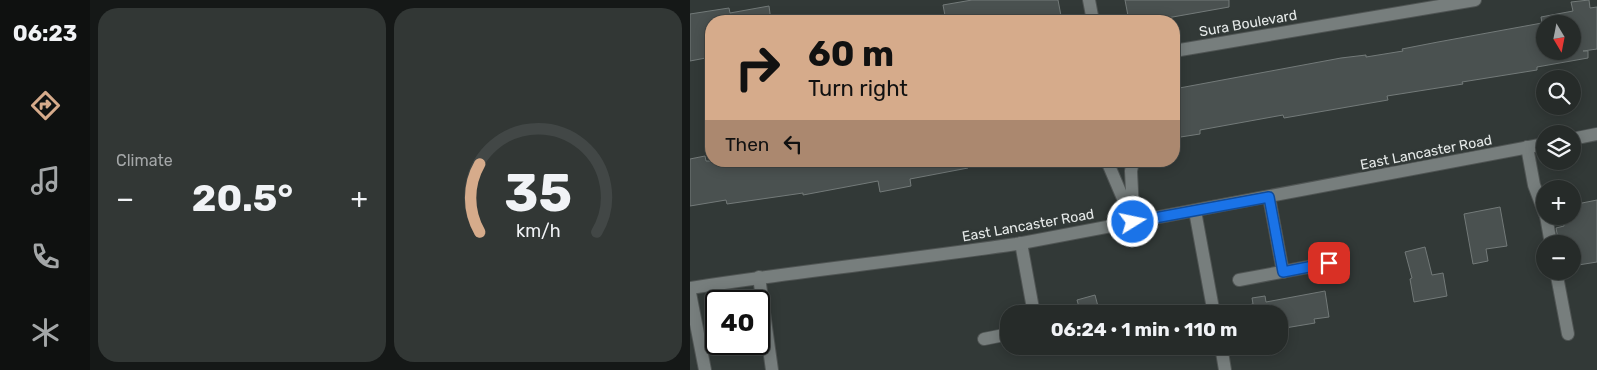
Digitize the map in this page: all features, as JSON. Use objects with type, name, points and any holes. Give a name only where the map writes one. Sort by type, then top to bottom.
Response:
[{"type":"street","points":[[1089,0],[1092,15]]},
{"type":"street","name":"Sura Boulevard","points":[[1180,50],[1475,0]]},
{"type":"street","points":[[1581,137],[1597,134]]},
{"type":"street","name":"East Lancaster Road","points":[[690,288],[759,277],[1021,243],[1536,146]]},
{"type":"street","points":[[1527,148],[1536,190]]},
{"type":"street","points":[[1110,167],[1133,222]]},
{"type":"street","points":[[1132,167],[1133,222]]},
{"type":"street","points":[[1269,197],[1283,272]]},
{"type":"street","points":[[1195,211],[1212,305]]},
{"type":"street","points":[[1021,243],[1032,305]]},
{"type":"street","points":[[1239,280],[1329,263]]},
{"type":"street","points":[[759,277],[772,370]]},
{"type":"street","points":[[1558,280],[1568,334]]},
{"type":"street","points":[[690,293],[705,370]]},
{"type":"street","points":[[984,339],[1000,336]]},
{"type":"street","points":[[1222,355],[1225,370]]},
{"type":"building","points":[[972,0],[1058,0],[1061,15],[945,15],[943,5]]},
{"type":"building","points":[[1125,0],[1229,0],[1229,7],[1180,16],[1128,15]]},
{"type":"building","points":[[1589,0],[1590,8],[1597,7],[1597,49],[1583,51],[1588,51],[1588,58],[1581,59],[1581,15],[1552,15],[1573,11],[1571,2]]},
{"type":"building","points":[[769,6],[770,15],[705,15],[705,58],[690,61],[690,14],[729,8],[730,13]]},
{"type":"building","points":[[1536,24],[1536,60],[1577,60],[1537,67],[1537,70],[1387,96],[1388,100],[1284,118],[1283,115],[1200,130],[1200,134],[1180,137],[1180,88],[1341,58],[1366,55],[1366,57],[1403,51],[1402,49]]},
{"type":"building","points":[[705,156],[705,167],[968,168],[910,179],[911,186],[880,192],[878,181],[803,195],[803,193],[727,204],[726,200],[690,206],[690,159]]},
{"type":"building","points":[[1597,200],[1597,262],[1581,265],[1581,235],[1557,235],[1556,228],[1564,225],[1581,225],[1581,203]]},
{"type":"building","points":[[1500,207],[1507,246],[1486,249],[1488,261],[1473,264],[1464,214]]},
{"type":"building","points":[[1425,247],[1432,275],[1443,273],[1447,296],[1414,302],[1410,279],[1412,278],[1405,252]]},
{"type":"building","points":[[1325,291],[1329,317],[1314,319],[1315,323],[1288,328],[1288,305],[1248,305],[1253,304],[1252,298],[1265,296],[1266,302]]},
{"type":"building","points":[[1095,295],[1098,305],[1078,305],[1077,300]]},
{"type":"route","points":[[1133,222],[1269,197],[1283,272],[1329,263]]}]
